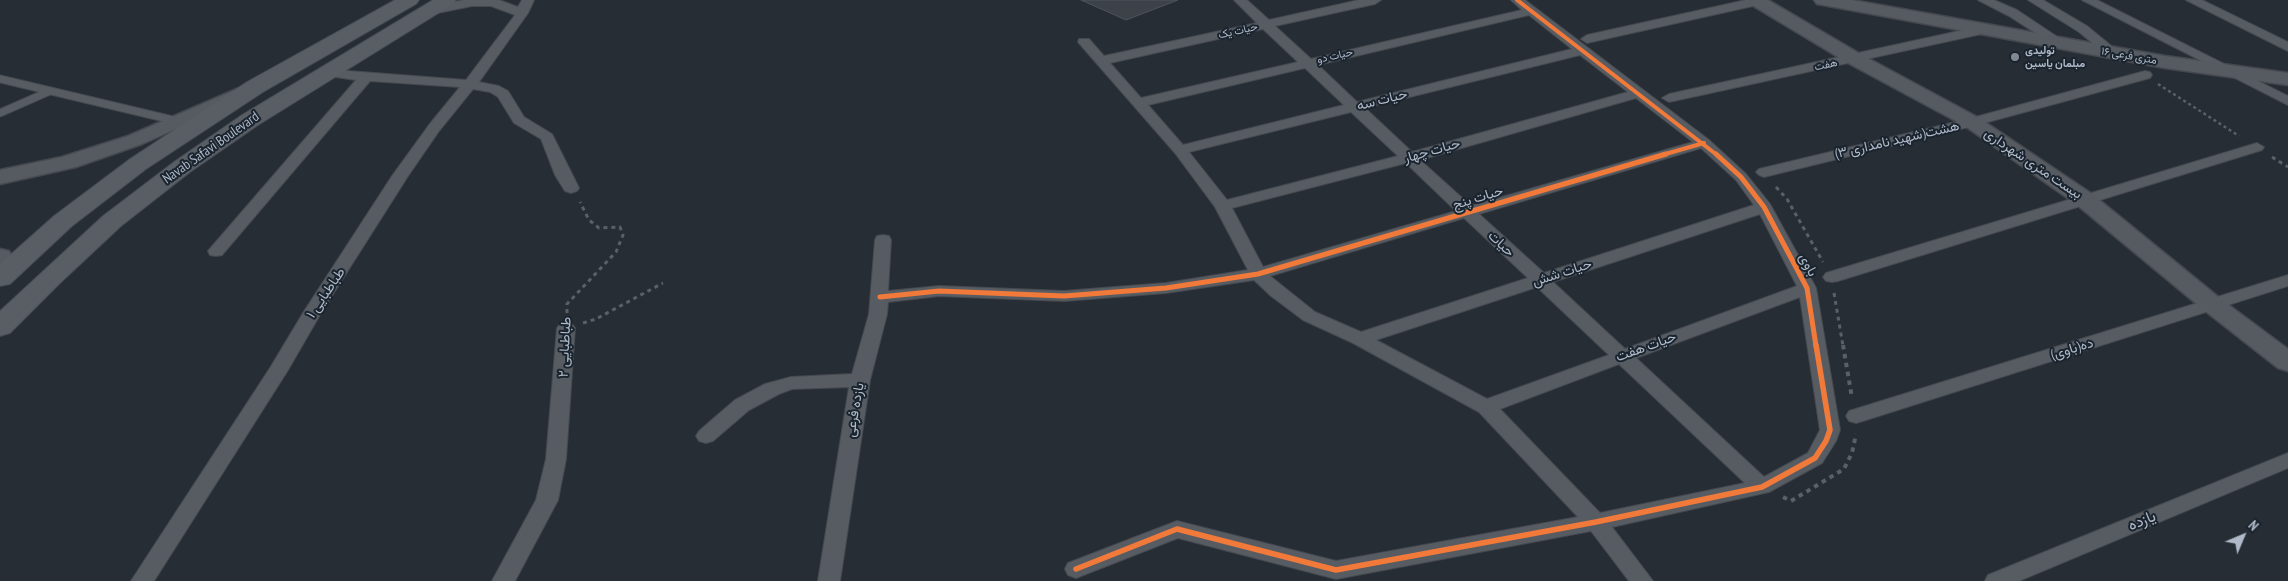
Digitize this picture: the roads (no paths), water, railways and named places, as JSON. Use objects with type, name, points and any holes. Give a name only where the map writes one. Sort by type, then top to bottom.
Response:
[{"type":"main road","name":"Navab Safavi Boulevard","points":[[2,269],[138,164],[255,87],[417,6],[446,0]]},
{"type":"main road","name":"Navab Safavi Boulevard","points":[[0,327],[48,278],[112,221],[143,197],[182,167],[243,125],[327,72],[417,6]]},
{"type":"street","name":"حیات","points":[[1240,0],[1762,487]]},
{"type":"street","name":"حیات یک","points":[[1101,61],[1375,0]]},
{"type":"street","name":"باوی","points":[[1076,569],[1177,529],[1336,570],[1596,522],[1762,487],[1815,458],[1826,441],[1830,430],[1807,288],[1764,207],[1742,177],[1704,142],[1639,93],[1585,44],[1517,0]]},
{"type":"street","name":"حیات سه","points":[[1180,150],[1354,107],[1585,44],[1758,0]]},
{"type":"street","name":"بیست متری شهرداری","points":[[1758,0],[1855,59],[1972,122],[2084,199],[2213,305],[2288,362]]},
{"type":"street","name":"۱۶ متری فرعی","points":[[1823,0],[2113,53],[2288,79]]},
{"type":"street","points":[[1984,0],[2013,13],[2062,44]]},
{"type":"street","points":[[2034,0],[2083,29],[2113,53]]},
{"type":"street","points":[[2088,0],[2288,100]]},
{"type":"street","points":[[2192,0],[2288,47]]},
{"type":"street","points":[[417,6],[493,2],[525,7]]},
{"type":"street","name":"طباطبایی ۱","points":[[142,581],[279,370],[312,313],[353,252],[400,176],[434,128],[470,84],[525,7]]},
{"type":"street","name":"حیات دو","points":[[1138,103],[1532,11]]},
{"type":"street","name":"هفت","points":[[1669,98],[1982,30]]},
{"type":"street","points":[[1084,42],[1180,150],[1223,206],[1258,274],[1277,292],[1309,316],[1360,339],[1486,407],[1596,522],[1642,581]]},
{"type":"street","points":[[327,72],[366,77],[470,84],[494,89],[503,94],[519,120],[547,137],[563,175],[571,188]]},
{"type":"street","name":"هشت(شهید نامداری ۳)","points":[[1764,172],[1972,122],[2145,75]]},
{"type":"street","points":[[216,251],[366,77]]},
{"type":"street","points":[[0,177],[68,162],[135,140],[255,87]]},
{"type":"street","name":"حیات چهار","points":[[1223,206],[1409,158],[1639,93]]},
{"type":"street","name":"حیات پنج","points":[[880,296],[939,291],[1064,296],[1166,288],[1258,274],[1704,142]]},
{"type":"street","points":[[1832,277],[2257,148]]},
{"type":"street","name":"حیات شش","points":[[1360,339],[1764,207]]},
{"type":"street","name":"یازده فرعی","points":[[829,581],[860,380],[878,314],[883,240]]},
{"type":"street","name":"ده(باوی)","points":[[1856,416],[2288,280]]},
{"type":"street","name":"حیات هفت","points":[[1486,407],[1807,288]]},
{"type":"street","name":"طباطبایی ۲","points":[[503,581],[547,500],[556,459],[566,328]]},
{"type":"street","points":[[706,436],[742,405],[772,389],[791,383],[860,380]]},
{"type":"street","name":"یازده","points":[[1996,581],[2288,460]]},
{"type":"lane","points":[[0,79],[177,121]]},
{"type":"lane","points":[[0,113],[50,91]]},
{"type":"place","name":"تولیدی مبلمان یاسین","points":[[2015,57]]}]
